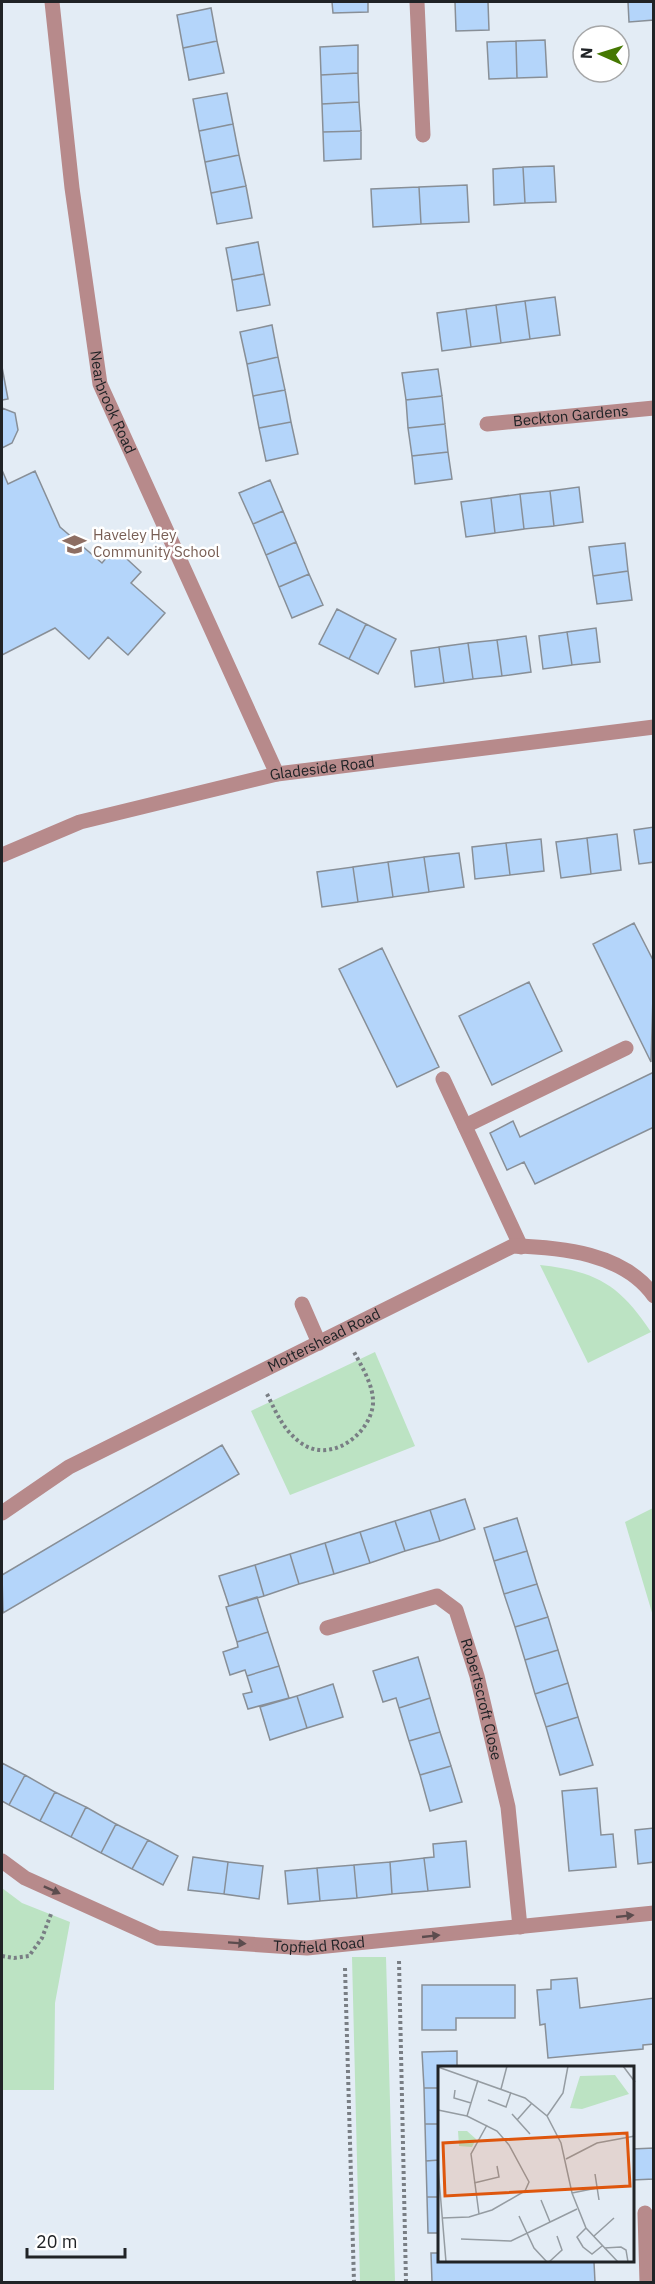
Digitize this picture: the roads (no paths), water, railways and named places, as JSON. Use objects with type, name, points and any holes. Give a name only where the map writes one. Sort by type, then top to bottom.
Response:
[{"type":"street","name":"Nearbrook Road","points":[[52,2],[72,188],[100,384],[277,774]]},
{"type":"street","points":[[417,2],[423,135]]},
{"type":"street","name":"Beckton Gardens","points":[[487,423],[654,408]]},
{"type":"street","name":"Gladeside Road","points":[[2,855],[80,822],[277,774],[654,727]]},
{"type":"street","points":[[465,1126],[626,1048]]},
{"type":"street","points":[[443,1079],[521,1247]]},
{"type":"street","name":"Mottershead Road","points":[[2,1513],[69,1467],[513,1246],[545,1247],[581,1253],[621,1267],[654,1296]]},
{"type":"street","points":[[302,1304],[319,1343]]},
{"type":"street","name":"Robertscroft Close","points":[[327,1628],[437,1596],[456,1610],[477,1676],[508,1808],[520,1927]]},
{"type":"street","name":"Topfield Road","points":[[2,1861],[25,1878],[158,1938],[307,1948],[654,1913]]},
{"type":"street","points":[[645,2213],[647,2283]]},
{"type":"place","name":"Haveley Hey Community School","points":[[75,544]]}]
